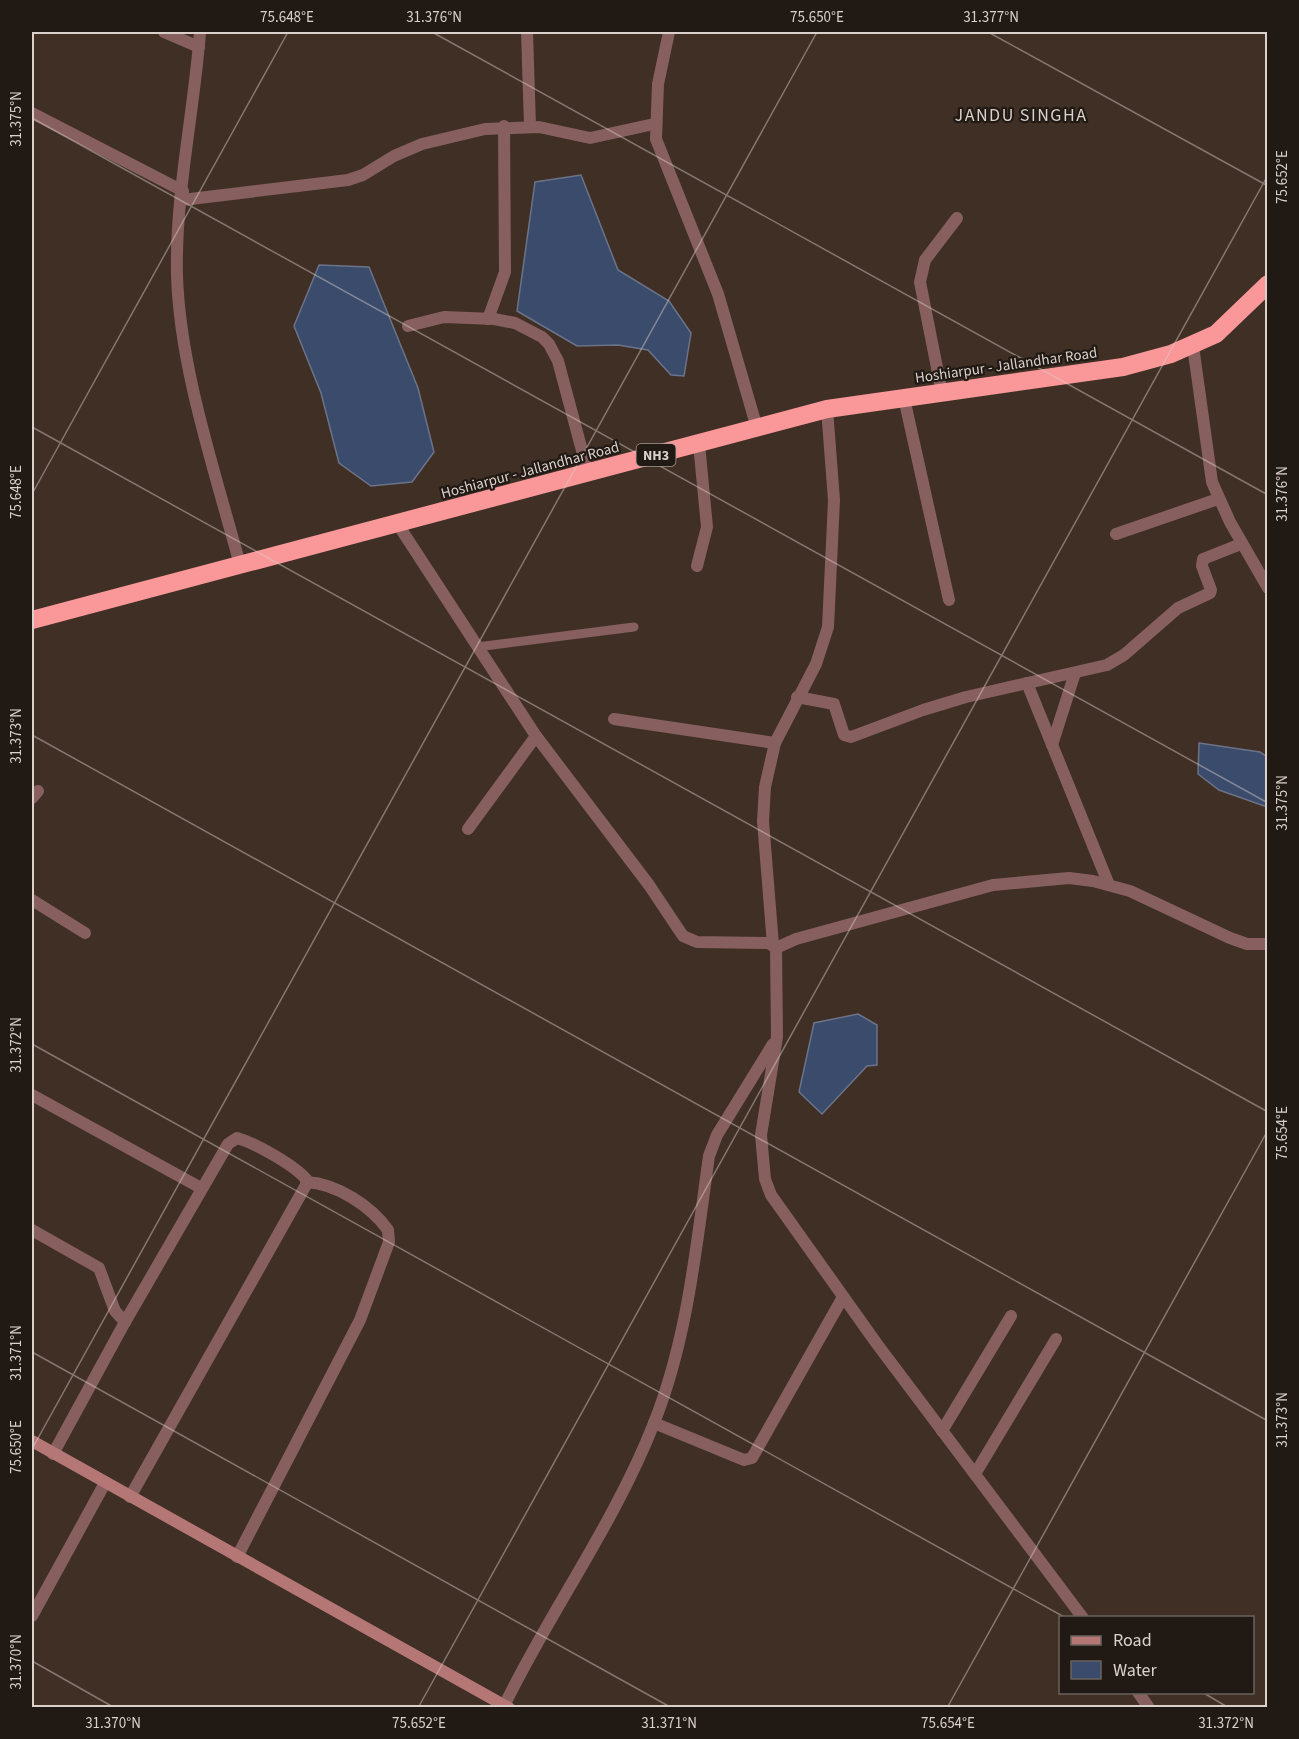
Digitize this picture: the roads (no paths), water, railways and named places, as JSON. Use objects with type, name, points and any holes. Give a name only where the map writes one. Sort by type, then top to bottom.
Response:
[{"type":"highway","name":"Hoshiarpur - Jallandhar Road","points":[[32,620],[827,409],[1123,367],[1193,346],[1216,334],[1268,284]]},
{"type":"street","points":[[164,32],[199,47]]},
{"type":"street","points":[[200,32],[182,195],[177,276],[181,322],[189,364],[240,565]]},
{"type":"street","points":[[527,32],[530,126]]},
{"type":"street","points":[[669,32],[658,84],[654,124],[661,157],[707,264],[725,315],[757,428]]},
{"type":"street","points":[[32,113],[182,195],[348,180],[363,175],[394,156],[423,144],[504,126],[530,126],[590,138],[654,124]]},
{"type":"street","points":[[488,320],[505,272],[504,126]]},
{"type":"street","points":[[942,393],[920,282],[925,260],[957,218]]},
{"type":"street","points":[[408,326],[444,317],[515,323],[549,344],[558,362],[588,473]]},
{"type":"street","points":[[1193,346],[1208,464],[1218,499],[1241,544],[1268,588]]},
{"type":"street","points":[[904,398],[949,600]]},
{"type":"street","points":[[827,409],[834,500],[828,627],[822,651],[775,743],[763,805],[775,946],[777,1037],[761,1135],[765,1179],[779,1210],[1082,1616]]},
{"type":"street","points":[[697,566],[707,527],[699,444]]},
{"type":"street","points":[[1116,534],[1218,499]]},
{"type":"street","points":[[397,523],[536,736],[649,885],[683,936],[697,942],[775,946],[993,885],[1043,878],[1069,878],[1130,891],[1268,955]]},
{"type":"street","points":[[797,697],[831,702],[837,707],[844,735],[851,737],[923,710],[1075,673],[1118,660],[1169,615],[1210,593],[1202,566],[1203,559],[1241,544]]},
{"type":"street","points":[[1052,745],[1075,673]]},
{"type":"street","points":[[1027,683],[1109,885]]},
{"type":"street","points":[[614,719],[775,743]]},
{"type":"street","points":[[468,830],[536,736]]},
{"type":"street","points":[[32,900],[86,933]]},
{"type":"street","points":[[1247,944],[1268,944]]},
{"type":"street","points":[[32,1441],[505,1706],[638,1462],[654,1423],[669,1381],[687,1311],[709,1156],[717,1135],[777,1037]]},
{"type":"street","points":[[32,1095],[201,1188]]},
{"type":"street","points":[[53,1454],[125,1322],[230,1141],[237,1138],[292,1167],[307,1182],[326,1185],[367,1208],[388,1230],[388,1242],[360,1320],[237,1557]]},
{"type":"street","points":[[130,1497],[307,1182]]},
{"type":"street","points":[[32,1230],[99,1268],[113,1306],[125,1322]]},
{"type":"street","points":[[654,1423],[744,1460],[752,1458],[843,1297]]},
{"type":"street","points":[[942,1431],[1011,1316]]},
{"type":"street","points":[[975,1474],[1056,1339]]},
{"type":"street","points":[[32,1616],[105,1483]]},
{"type":"street","points":[[1139,1694],[1149,1707]]},
{"type":"lane","points":[[477,647],[634,627]]},
{"type":"water","points":[[581,175],[618,270],[669,301],[691,333],[684,376],[671,375],[648,350],[618,345],[577,346],[517,311],[535,182]]},
{"type":"water","points":[[319,265],[369,267],[418,388],[434,452],[412,482],[371,486],[339,463],[321,393],[294,326]]},
{"type":"water","points":[[1199,743],[1260,752],[1267,757],[1267,807],[1219,790],[1198,774]]},
{"type":"water","points":[[858,1014],[877,1025],[877,1065],[867,1066],[822,1114],[799,1092],[814,1023]]},
{"type":"district","name":"JANDU SINGHA","points":[[1021,115]]}]
